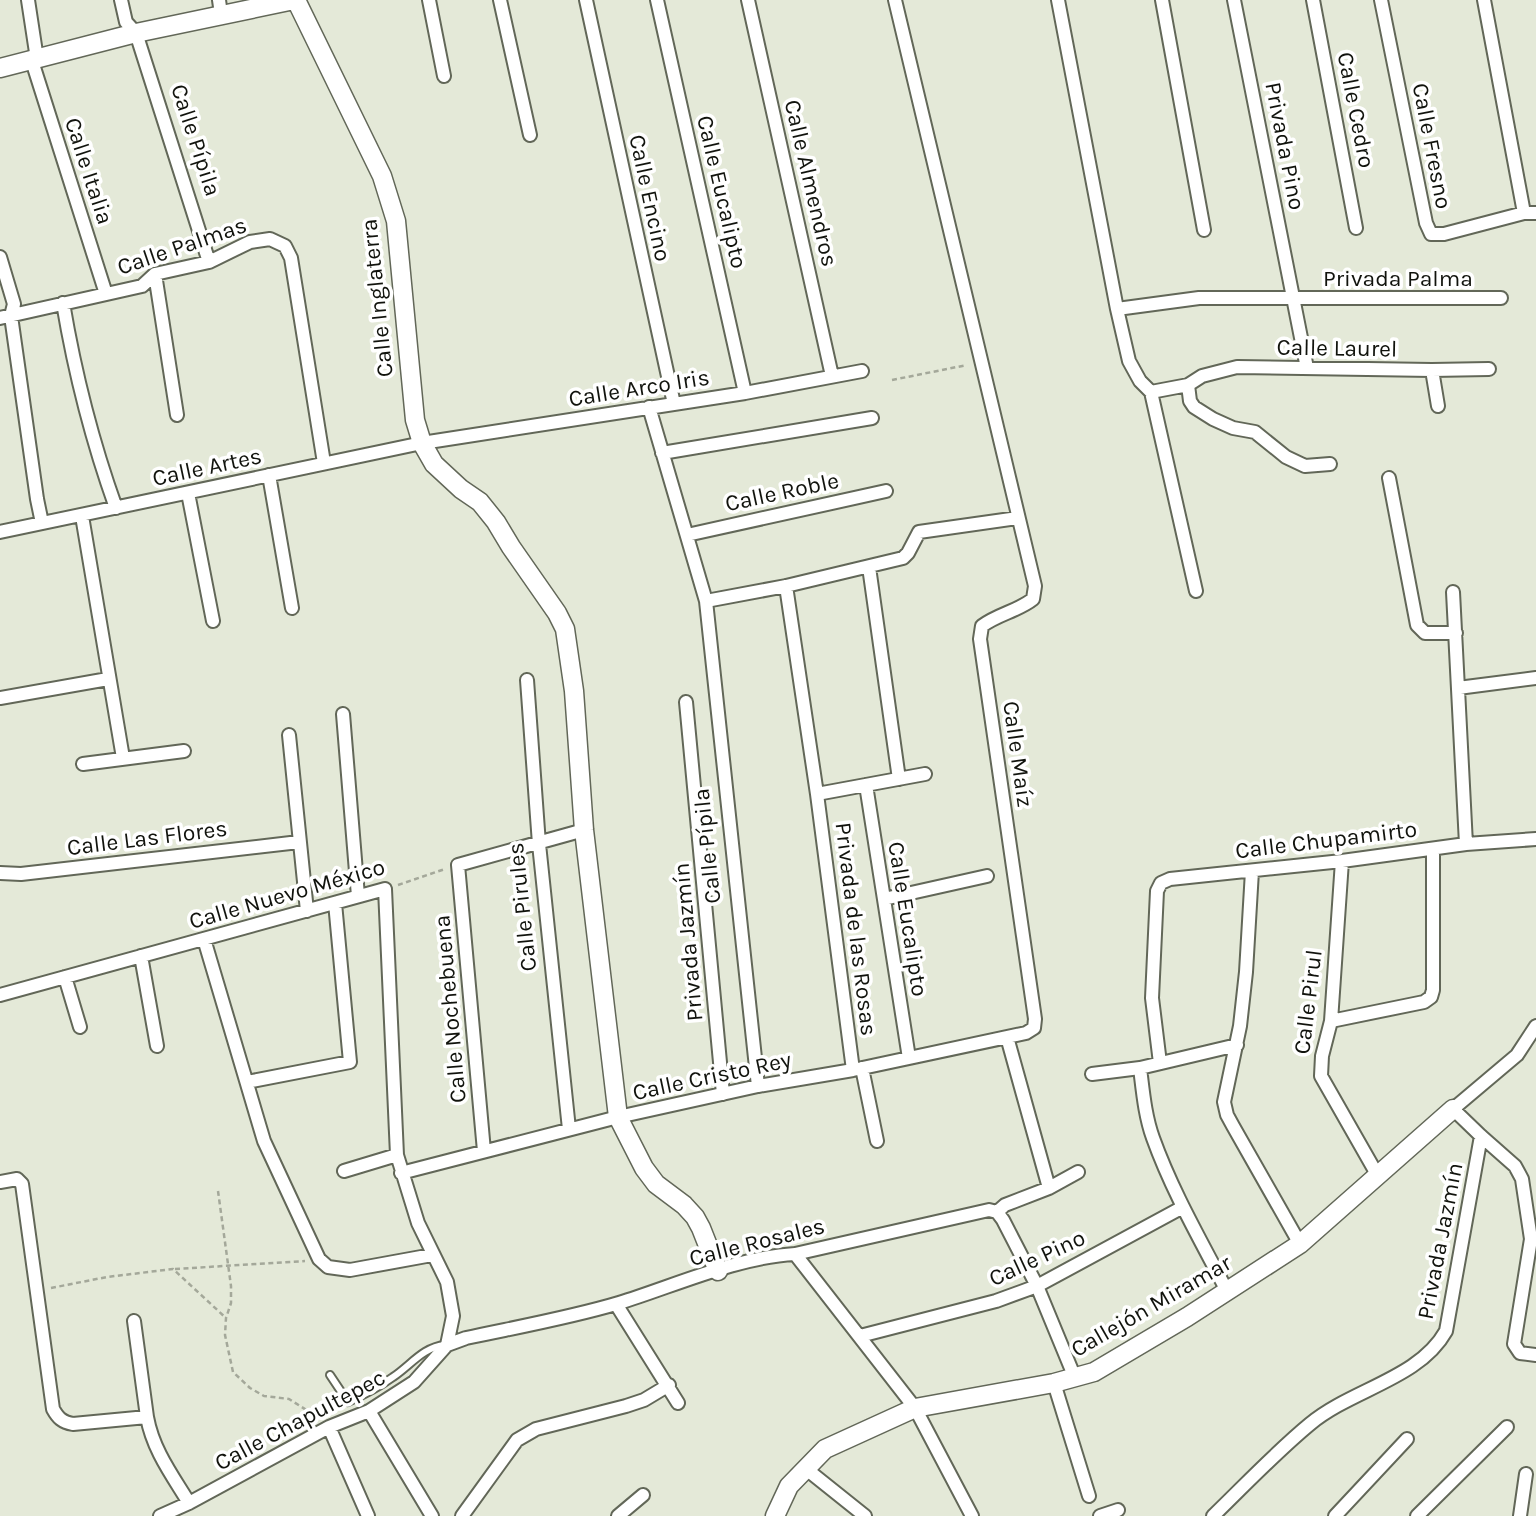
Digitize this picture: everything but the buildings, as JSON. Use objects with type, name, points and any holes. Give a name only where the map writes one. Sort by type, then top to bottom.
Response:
[{"type":"street","name":"Calle Italia","points":[[28,0],[35,60],[106,294]]},
{"type":"street","name":"Calle Pípila","points":[[121,0],[126,22],[136,33],[209,262]]},
{"type":"street","points":[[0,68],[136,33],[220,7],[295,0]]},
{"type":"street","name":"Calle Inglaterra","points":[[295,0],[382,176],[391,201],[396,221],[415,420],[422,443]]},
{"type":"street","points":[[429,0],[444,76]]},
{"type":"street","points":[[500,0],[530,135]]},
{"type":"street","name":"Calle Encino","points":[[586,0],[674,404]]},
{"type":"street","name":"Calle Eucalipto","points":[[657,0],[745,393]]},
{"type":"street","name":"Calle Almendros","points":[[748,0],[832,376]]},
{"type":"street","points":[[649,407],[706,601],[786,586],[906,556],[919,532],[1018,518],[895,0]]},
{"type":"street","points":[[1058,0],[1116,309],[1129,361],[1151,392],[1196,591]]},
{"type":"street","points":[[1162,0],[1204,230]]},
{"type":"street","name":"Privada Pino","points":[[1234,0],[1307,368]]},
{"type":"street","name":"Calle Cedro","points":[[1313,0],[1356,228]]},
{"type":"street","name":"Calle Fresno","points":[[1381,0],[1426,223],[1431,234],[1444,234],[1530,213]]},
{"type":"street","points":[[1484,0],[1530,213]]},
{"type":"street","name":"Calle Palmas","points":[[5,317],[142,286],[155,274],[209,262],[250,242],[270,239],[285,246],[291,258],[324,463]]},
{"type":"street","points":[[0,257],[14,304],[5,317],[42,523]]},
{"type":"street","points":[[155,274],[177,415]]},
{"type":"street","name":"Privada Palma","points":[[1116,309],[1199,298],[1501,298]]},
{"type":"street","points":[[63,303],[86,420],[116,508]]},
{"type":"street","name":"Calle Laurel","points":[[1151,392],[1188,385],[1202,376],[1237,367],[1489,369]]},
{"type":"street","points":[[1432,370],[1438,406]]},
{"type":"street","name":"Calle Arco Iris","points":[[422,443],[745,393],[862,371]]},
{"type":"street","points":[[1188,385],[1190,401],[1194,407],[1213,419],[1233,428],[1255,432],[1286,457],[1305,466],[1330,464]]},
{"type":"street","points":[[662,453],[872,418]]},
{"type":"street","points":[[422,443],[434,464],[480,502],[496,522],[565,629],[574,691],[583,830],[618,1117],[656,1184],[695,1217],[718,1271]]},
{"type":"street","name":"Calle Artes","points":[[0,532],[422,443]]},
{"type":"street","points":[[269,475],[292,608]]},
{"type":"street","points":[[1389,478],[1418,625],[1425,633],[1456,633]]},
{"type":"street","name":"Calle Roble","points":[[687,535],[886,491]]},
{"type":"street","points":[[188,493],[213,621]]},
{"type":"street","points":[[82,516],[122,758]]},
{"type":"street","name":"Calle Maíz","points":[[1018,518],[1035,586],[1033,599],[982,626],[980,639],[1035,1019],[1034,1028]]},
{"type":"street","points":[[869,566],[899,779]]},
{"type":"street","points":[[786,586],[817,794],[925,774]]},
{"type":"street","points":[[1453,593],[1466,844]]},
{"type":"street","name":"Calle Pípila","points":[[706,601],[758,1086]]},
{"type":"street","points":[[1458,688],[1536,678]]},
{"type":"street","points":[[0,698],[108,679]]},
{"type":"street","name":"Calle Pirules","points":[[527,680],[539,844],[569,1129]]},
{"type":"street","name":"Privada Jazmín","points":[[686,702],[723,1094]]},
{"type":"street","points":[[343,714],[358,897]]},
{"type":"street","points":[[289,735],[307,911]]},
{"type":"street","points":[[83,764],[184,751]]},
{"type":"street","name":"Calle Eucalipto","points":[[866,785],[909,1058]]},
{"type":"street","name":"Privada de las Rosas","points":[[817,794],[857,1069],[877,1141]]},
{"type":"street","points":[[458,864],[583,830]]},
{"type":"street","points":[[1433,849],[1536,839]]},
{"type":"street","name":"Calle Las Flores","points":[[0,873],[21,874],[299,842]]},
{"type":"street","name":"Calle Chupamirto","points":[[1160,1063],[1152,998],[1157,891],[1161,883],[1170,879],[1433,849],[1431,998],[1424,1002],[1331,1021]]},
{"type":"street","name":"Calle Pirul","points":[[1342,861],[1331,1021],[1322,1056],[1321,1076],[1378,1176]]},
{"type":"street","name":"Calle Nochebuena","points":[[458,864],[484,1151]]},
{"type":"street","points":[[1252,871],[1246,972],[1237,1045],[1224,1102],[1227,1115],[1300,1244]]},
{"type":"street","points":[[884,900],[987,876]]},
{"type":"street","points":[[385,889],[397,1155],[418,1223],[447,1282],[453,1316],[447,1345]]},
{"type":"street","name":"Calle Nuevo México","points":[[0,995],[385,889]]},
{"type":"street","points":[[247,1082],[350,1062],[335,902]]},
{"type":"street","points":[[204,939],[264,1141],[319,1259],[328,1267],[350,1270],[432,1255]]},
{"type":"street","points":[[141,956],[158,1046]]},
{"type":"street","points":[[65,977],[80,1027]]},
{"type":"street","points":[[1536,1027],[1517,1055],[1454,1109],[1480,1136],[1516,1166],[1521,1179],[1532,1217],[1530,1262],[1514,1344],[1520,1353],[1536,1356]]},
{"type":"street","name":"Calle Cristo Rey","points":[[401,1173],[618,1117],[758,1086],[857,1069],[1026,1033],[1034,1028]]},
{"type":"street","points":[[1007,1037],[1049,1188]]},
{"type":"street","points":[[1092,1074],[1140,1068],[1237,1045]]},
{"type":"street","points":[[1140,1068],[1146,1114],[1153,1137],[1183,1207],[1227,1291]]},
{"type":"street","name":"Callejón Miramar","points":[[775,1516],[789,1486],[825,1449],[915,1408],[1054,1383],[1094,1372],[1300,1244],[1454,1109]]},
{"type":"street","name":"Privada Jazmín","points":[[1213,1516],[1310,1424],[1361,1392],[1414,1365],[1433,1350],[1446,1331],[1480,1136]]},
{"type":"street","points":[[344,1171],[397,1155]]},
{"type":"street","points":[[1075,1378],[1037,1286],[997,1212],[1006,1205],[1049,1188],[1078,1172]]},
{"type":"street","points":[[3,1182],[17,1179],[22,1184],[36,1292],[57,1416],[64,1422],[73,1424],[147,1417]]},
{"type":"street","name":"Calle Pino","points":[[860,1336],[996,1301],[1037,1286],[1183,1207]]},
{"type":"street","name":"Calle Rosales","points":[[447,1345],[466,1338],[616,1304],[718,1271],[779,1255],[795,1254],[989,1210],[997,1212]]},
{"type":"street","points":[[795,1254],[915,1408],[971,1516]]},
{"type":"street","points":[[616,1304],[678,1403]]},
{"type":"street","points":[[134,1321],[150,1435],[189,1503]]},
{"type":"street","name":"Calle Chapultepec","points":[[160,1516],[329,1427],[369,1411],[414,1382],[447,1345]]},
{"type":"street","points":[[1054,1383],[1089,1496]]},
{"type":"street","points":[[462,1516],[517,1440],[525,1433],[644,1400],[669,1385]]},
{"type":"street","points":[[369,1411],[432,1516]]},
{"type":"street","points":[[329,1427],[368,1516]]},
{"type":"street","points":[[1417,1516],[1507,1427]]},
{"type":"street","points":[[1335,1516],[1407,1439]]},
{"type":"street","points":[[805,1468],[865,1516]]},
{"type":"street","points":[[1520,1516],[1526,1474]]},
{"type":"street","points":[[618,1516],[643,1495]]},
{"type":"street","points":[[1100,1516],[1118,1510]]},
{"type":"lane","points":[[330,1375],[348,1402],[394,1377],[431,1347],[447,1345]]},
{"type":"path","points":[[892,380],[981,362]]},
{"type":"path","name":"Calle Nuevo México","points":[[385,889],[458,864]]},
{"type":"path","points":[[218,1191],[231,1303],[226,1318],[225,1335],[233,1372],[250,1388],[264,1396],[289,1399],[329,1427]]},
{"type":"path","points":[[36,1292],[107,1277],[173,1269],[319,1259]]},
{"type":"path","points":[[173,1269],[226,1318]]}]
